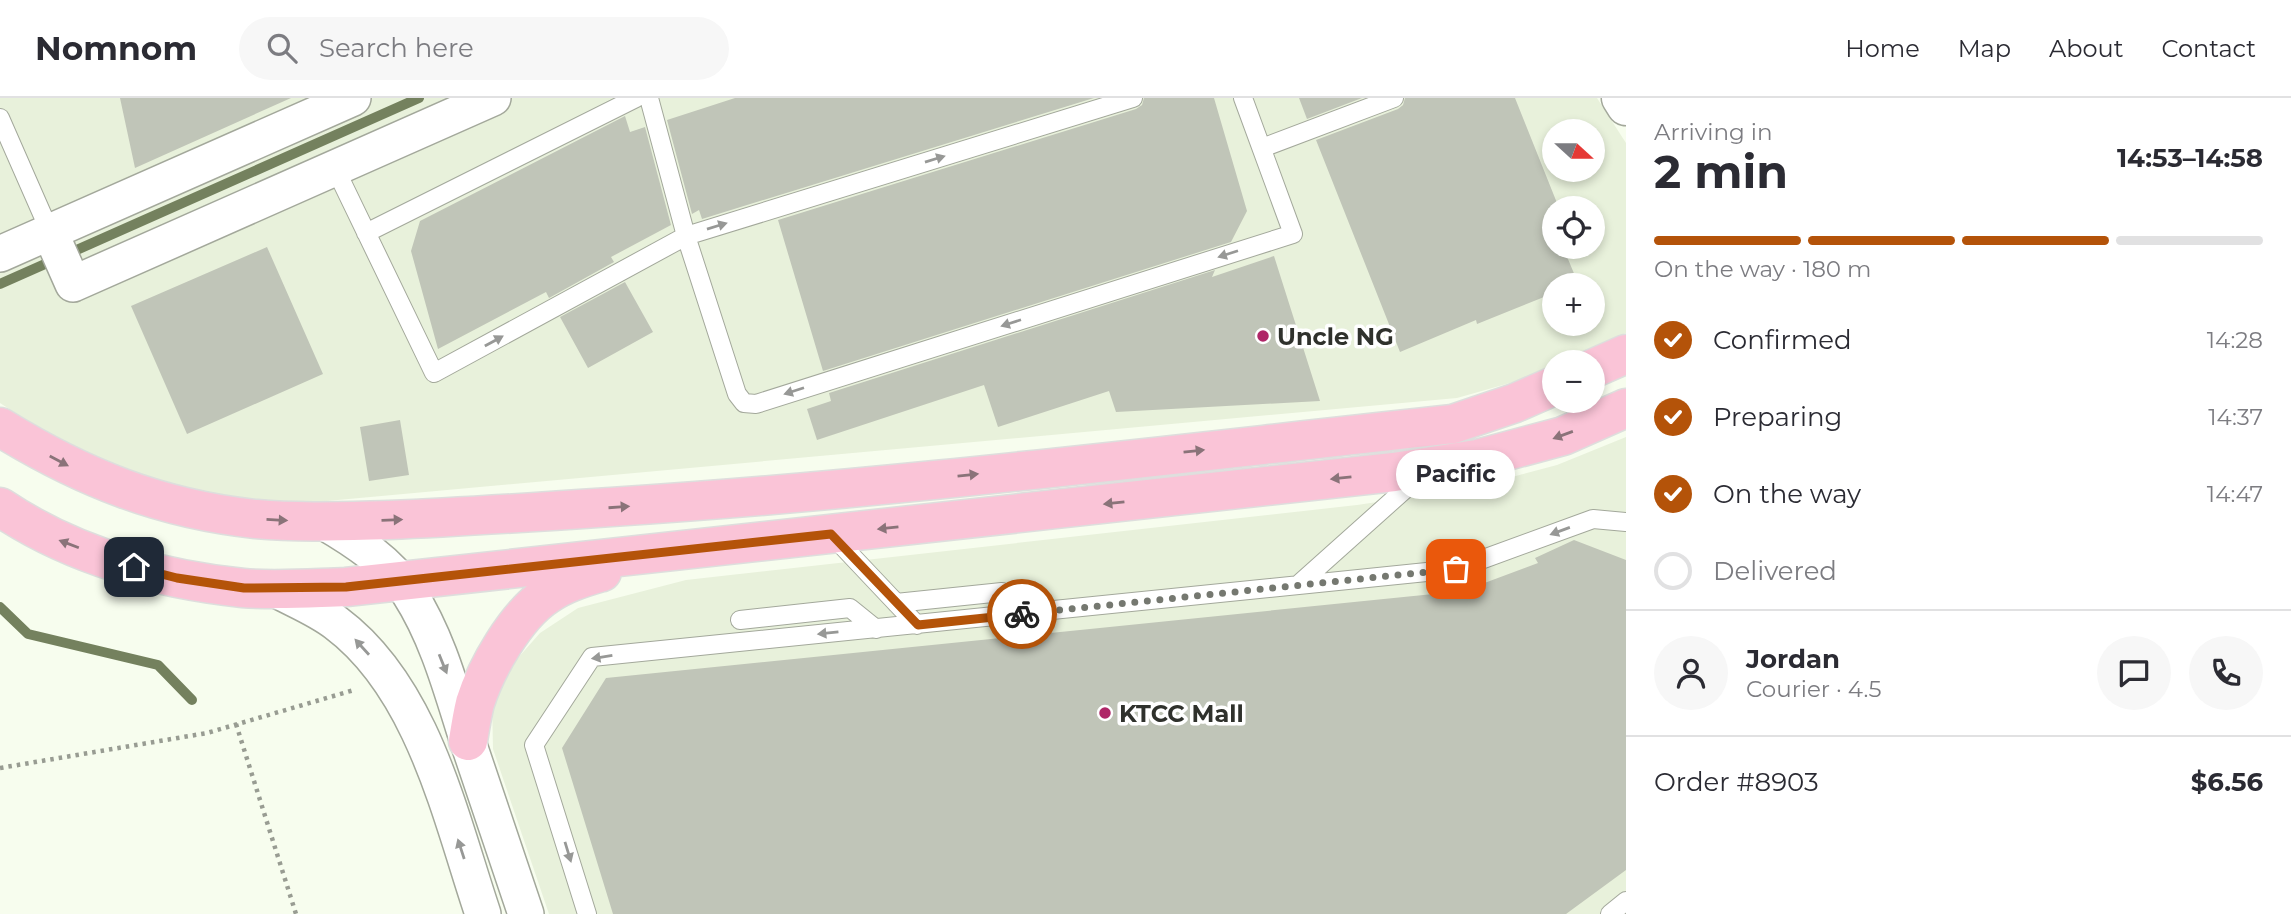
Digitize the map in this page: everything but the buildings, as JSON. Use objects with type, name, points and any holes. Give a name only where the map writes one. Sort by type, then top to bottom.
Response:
[{"type":"main road","points":[[1605,363],[1626,354]]},
{"type":"main road","points":[[0,427],[79,472],[136,494],[194,509],[256,519],[324,522],[683,503],[1453,424],[1542,391]]},
{"type":"main road","points":[[0,507],[56,539],[113,561],[177,578],[244,588],[346,587],[1431,466],[1477,459],[1563,436],[1626,408]]},
{"type":"main road","points":[[468,741],[475,703],[489,670],[504,644],[544,596],[567,583],[664,552]]},
{"type":"street","points":[[0,254],[353,98]]},
{"type":"street","points":[[50,232],[73,284],[494,98]]},
{"type":"street","points":[[1621,98],[1626,106]]},
{"type":"street","points":[[324,522],[367,551],[410,594],[446,672],[526,914]]},
{"type":"street","points":[[275,589],[335,622],[360,643],[406,703],[429,751],[483,914]]},
{"type":"lane","points":[[366,233],[636,98]]},
{"type":"lane","points":[[649,98],[686,236],[737,394],[744,403],[756,404],[1293,234],[1243,98]]},
{"type":"lane","points":[[335,168],[433,373],[686,236],[1133,98]]},
{"type":"lane","points":[[1262,148],[1394,98]]},
{"type":"lane","points":[[0,118],[50,232]]},
{"type":"lane","points":[[1298,586],[1431,466]]},
{"type":"lane","points":[[587,914],[534,745],[592,657],[1456,569],[1593,519],[1626,522]]},
{"type":"lane","points":[[831,534],[918,625]]},
{"type":"lane","points":[[896,603],[1002,592]]},
{"type":"lane","points":[[740,620],[850,608],[876,629]]},
{"type":"lane","points":[[1609,914],[1626,901]]},
{"type":"path","points":[[0,768],[207,733],[361,688]]},
{"type":"path","points":[[236,724],[296,914]]},
{"type":"shaded area","points":[[0,98],[1597,98],[1626,143],[1626,333],[1587,350],[1542,350],[1542,370],[1517,381],[1457,398],[272,506],[165,489],[60,442],[0,403]]},
{"type":"shaded area","name":"KTCC Mall","points":[[1626,437],[1626,914],[549,914],[493,749],[492,699],[509,668],[540,633],[578,608],[686,580],[1357,505],[1471,488],[1557,465]]},
{"type":"waterway","points":[[0,284],[419,98]]},
{"type":"waterway","points":[[0,607],[28,634],[158,665],[192,700]]},
{"type":"way so far","points":[[1022,614],[1456,569]]},
{"type":"place","name":"Uncle NG","points":[[1263,336]]},
{"type":"place","name":"Pacific","points":[[1456,569]]},
{"type":"place","name":"KTCC Mall","points":[[1105,713]]},
{"type":"route","points":[[134,567],[177,578],[244,588],[346,587],[831,534],[918,625],[1022,614]]}]
